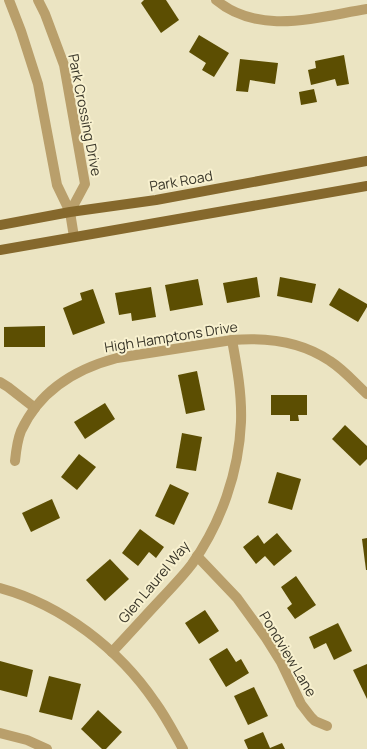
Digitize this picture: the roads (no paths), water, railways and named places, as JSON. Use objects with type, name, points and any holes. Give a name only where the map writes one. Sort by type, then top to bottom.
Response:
[{"type":"main road","name":"Park Road","points":[[0,225],[70,212],[156,200],[367,161]]},
{"type":"main road","points":[[0,250],[367,186]]},
{"type":"street","points":[[9,0],[21,31],[38,84],[57,185],[70,212],[74,237]]},
{"type":"street","name":"Park Crossing Drive","points":[[38,0],[45,14],[64,66],[85,184],[70,212]]},
{"type":"street","points":[[216,0],[230,10],[247,17],[265,21],[282,22],[367,9]]},
{"type":"street","name":"High Hamptons Drive","points":[[15,461],[21,432],[35,408],[47,394],[67,379],[99,363],[117,358],[232,340],[276,340],[297,345],[320,355],[341,369],[367,394]]},
{"type":"street","name":"Glen Laurel Way","points":[[112,652],[173,586],[197,556],[220,515],[230,487],[241,427],[238,370],[232,340]]},
{"type":"street","points":[[0,382],[35,408]]},
{"type":"street","name":"Pondview Lane","points":[[197,556],[237,598],[266,638],[281,662],[301,704],[311,718],[327,726]]},
{"type":"street","points":[[0,588],[34,601],[56,612],[92,636],[112,652],[142,684],[155,701],[183,749]]},
{"type":"street","points":[[0,733],[27,740],[47,749]]}]
